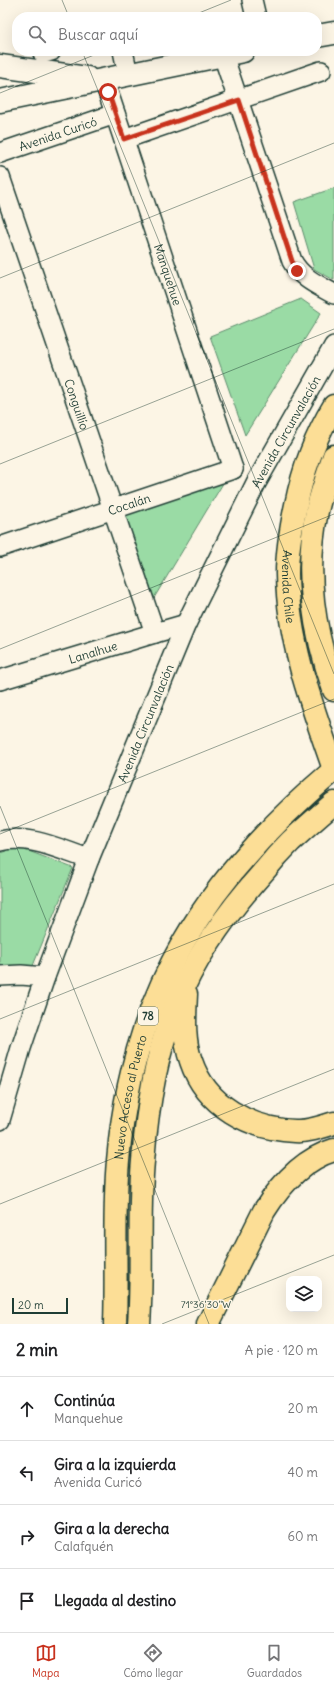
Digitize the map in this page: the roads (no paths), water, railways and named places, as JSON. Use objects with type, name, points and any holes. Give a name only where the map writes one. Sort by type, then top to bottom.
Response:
[{"type":"highway","name":"Avenida Chile","points":[[334,406],[310,454],[303,476],[292,524],[288,551],[287,574],[291,618],[300,667],[334,769]]},
{"type":"highway","name":"Avenida Chile","points":[[331,682],[318,638],[312,599],[311,558],[317,512],[334,456]]},
{"type":"highway","points":[[311,580],[334,508]]},
{"type":"highway","name":"Nuevo Acceso al Puerto","points":[[115,1324],[118,1162],[128,1088],[148,1015],[180,946],[219,886],[265,835],[334,769]]},
{"type":"highway","name":"Nuevo Acceso al Puerto","points":[[139,1324],[141,1285],[141,1188],[143,1161],[147,1123],[160,1052],[169,1022],[186,982],[205,947],[227,915],[290,842],[334,803]]},
{"type":"highway","points":[[186,982],[185,1027],[186,1042],[191,1061],[199,1078],[221,1106],[249,1122],[264,1127],[296,1131],[317,1129],[334,1123]]},
{"type":"highway","points":[[208,1324],[264,1211],[272,1198],[282,1185],[299,1169],[316,1157],[334,1150]]},
{"type":"main road","points":[[322,35],[334,33]]},
{"type":"main road","points":[[0,101],[218,56]]},
{"type":"main road","points":[[0,66],[104,80]]},
{"type":"street","points":[[252,0],[255,12]]},
{"type":"street","points":[[124,56],[128,74]]},
{"type":"street","points":[[233,56],[239,100],[292,261],[297,271],[308,280],[334,294]]},
{"type":"street","points":[[124,139],[321,71]]},
{"type":"street","name":"Manquehue","points":[[104,80],[233,469]]},
{"type":"street","name":"Avenida Curicó","points":[[0,153],[115,114]]},
{"type":"street","name":"Conguillío","points":[[0,177],[155,632]]},
{"type":"street","name":"Avenida Circunvalación","points":[[0,1120],[21,1048],[45,977],[89,859],[186,624],[256,483],[334,346]]},
{"type":"street","points":[[233,469],[256,483]]},
{"type":"street","name":"Cocalán","points":[[0,547],[233,469]]},
{"type":"street","name":"Lanalhue","points":[[0,680],[155,632],[186,624]]},
{"type":"street","points":[[0,841],[18,839],[31,840],[89,859]]},
{"type":"street","points":[[0,976],[21,975],[45,977]]}]
